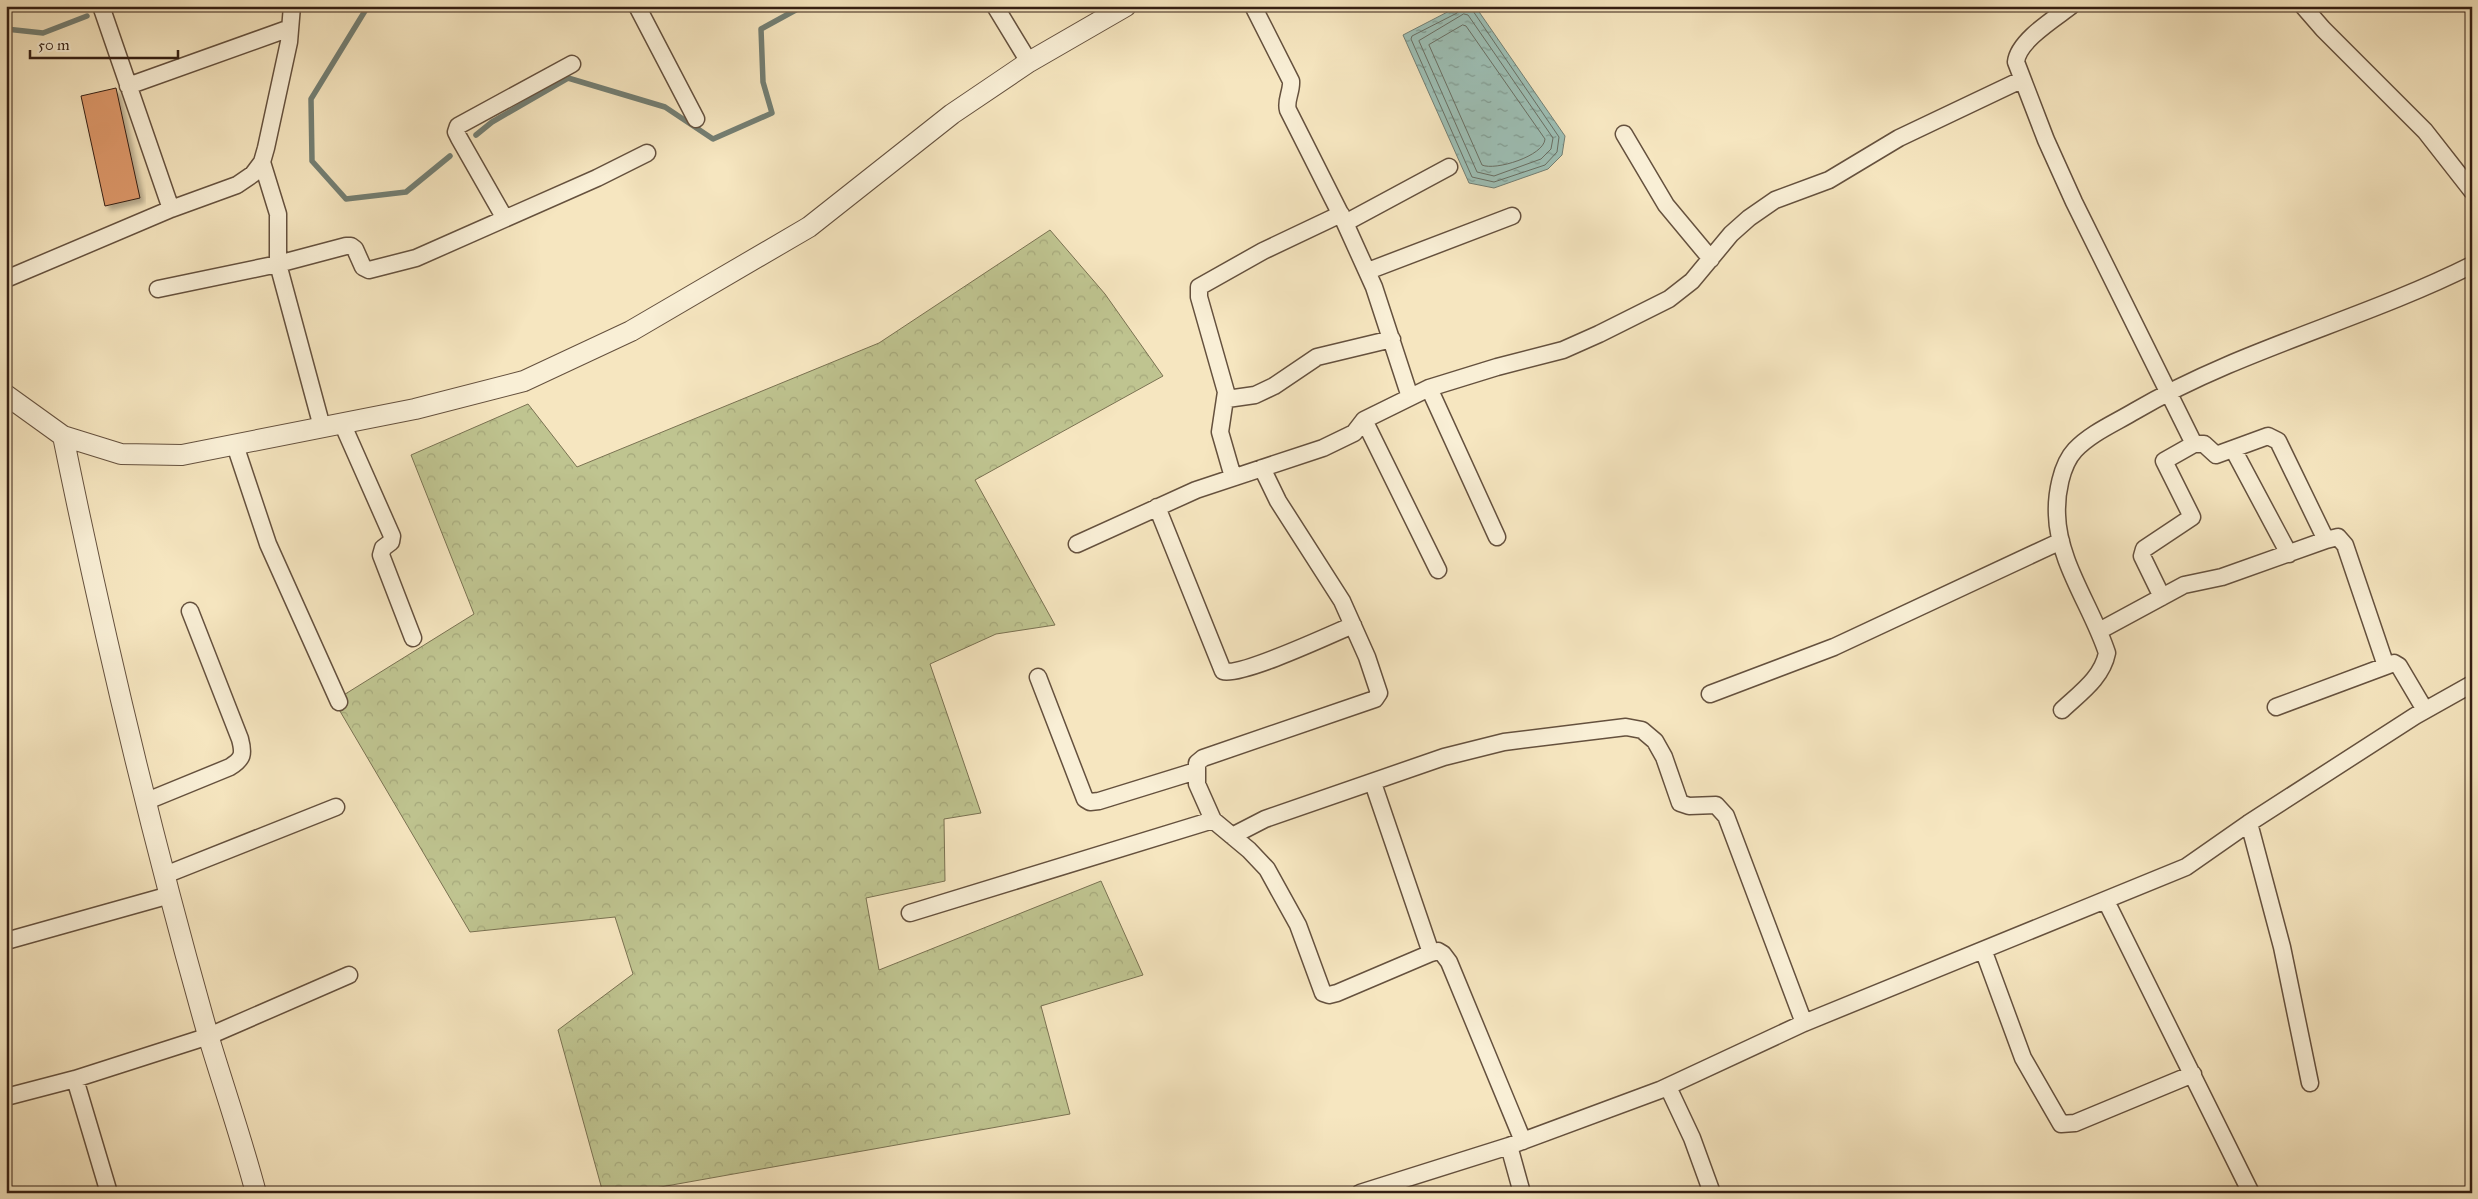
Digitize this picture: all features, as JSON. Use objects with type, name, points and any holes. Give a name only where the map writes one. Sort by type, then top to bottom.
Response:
[{"type":"street","points":[[101,6],[171,209]]},
{"type":"street","points":[[6,278],[171,209],[237,185],[253,174],[262,162],[290,28],[292,6]]},
{"type":"street","points":[[637,6],[696,119]]},
{"type":"street","points":[[995,6],[1029,62]]},
{"type":"street","points":[[1253,6],[1291,81],[1292,90],[1286,104],[1288,110],[1368,271],[1410,397]]},
{"type":"street","points":[[2071,6],[2023,44],[2016,53],[2016,62],[2021,80],[2074,202],[2194,444]]},
{"type":"street","points":[[2303,6],[2323,29],[2424,131],[2472,191]]},
{"type":"street","points":[[6,395],[63,436],[120,454],[182,455],[415,409],[524,381],[631,331],[809,227],[952,114],[1029,62],[1124,7]]},
{"type":"street","points":[[128,86],[290,28]]},
{"type":"street","points":[[504,217],[459,138],[456,132],[458,126],[572,64]]},
{"type":"street","points":[[1077,544],[1157,507],[1232,477],[1323,448],[1354,433],[1364,420],[1429,388],[1497,367],[1562,350],[1599,334],[1669,299],[1692,281],[1731,234],[1774,200],[1829,180],[1899,138],[2021,80]]},
{"type":"street","points":[[1624,134],[1666,205],[1711,260]]},
{"type":"street","points":[[158,289],[278,264],[352,246],[356,249],[363,267],[369,270],[416,258],[504,217],[597,178],[647,153]]},
{"type":"street","points":[[262,162],[278,214],[278,264],[322,427]]},
{"type":"street","points":[[1232,477],[1220,432],[1221,417],[1227,400],[1216,348],[1199,297],[1199,287],[1263,251],[1343,219],[1449,167]]},
{"type":"street","points":[[1368,271],[1512,216]]},
{"type":"street","points":[[2062,710],[2099,675],[2105,664],[2107,653],[2061,541],[2057,515],[2059,487],[2066,464],[2074,451],[2090,437],[2169,391],[2472,265]]},
{"type":"street","points":[[1227,400],[1255,395],[1274,386],[1316,357],[1392,339]]},
{"type":"street","points":[[1429,388],[1497,537]]},
{"type":"street","points":[[1364,420],[1438,570]]},
{"type":"street","points":[[342,423],[392,536],[391,542],[383,548],[381,555],[413,638]]},
{"type":"street","points":[[63,436],[92,582],[170,895],[209,1036],[256,1193]]},
{"type":"street","points":[[2162,597],[2142,556],[2144,549],[2192,517],[2164,461],[2194,444],[2204,444],[2216,455],[2268,436],[2278,441],[2326,540]]},
{"type":"street","points":[[234,445],[268,544],[339,702]]},
{"type":"street","points":[[2233,449],[2289,554]]},
{"type":"street","points":[[1262,468],[1278,501],[1332,585],[1353,625],[1378,693],[1375,699],[1203,758],[1197,763],[1197,784],[1214,820],[1268,869],[1298,926],[1323,993],[1329,995],[1337,993],[1431,953],[1438,951],[1443,954],[1449,962],[1516,1143],[1522,1193]]},
{"type":"street","points":[[1157,507],[1223,671],[1233,672],[1353,625]]},
{"type":"street","points":[[2099,632],[2184,585],[2222,577],[2326,540],[2338,538],[2345,545],[2386,666]]},
{"type":"street","points":[[1710,694],[1834,647],[2061,541]]},
{"type":"street","points":[[147,801],[230,767],[240,761],[243,752],[240,739],[190,611]]},
{"type":"street","points":[[2276,707],[2394,664],[2399,666],[2425,710]]},
{"type":"street","points":[[1038,677],[1085,799],[1090,802],[1099,801],[1196,771]]},
{"type":"street","points":[[1360,1193],[1516,1143],[1668,1087],[1804,1024],[1984,952],[2186,867],[2425,710],[2472,684]]},
{"type":"street","points":[[1232,836],[1265,819],[1444,757],[1504,742],[1626,727],[1642,730],[1655,741],[1664,757],[1680,803],[1689,806],[1716,805],[1726,816],[1804,1024]]},
{"type":"street","points":[[1373,783],[1431,953]]},
{"type":"street","points":[[165,875],[336,807]]},
{"type":"street","points":[[910,913],[1214,820]]},
{"type":"street","points":[[2249,824],[2282,947],[2310,1083]]},
{"type":"street","points":[[6,941],[170,895]]},
{"type":"street","points":[[2106,901],[2252,1193]]},
{"type":"street","points":[[1984,952],[2023,1058],[2061,1124],[2075,1123],[2193,1074]]},
{"type":"street","points":[[6,1097],[75,1079],[209,1036],[348,976]]},
{"type":"street","points":[[75,1079],[109,1193]]},
{"type":"street","points":[[1668,1087],[1692,1138],[1712,1193]]},
{"type":"green space","points":[[1050,230],[1105,294],[1163,376],[975,480],[1055,625],[996,634],[930,664],[981,813],[944,819],[945,881],[866,898],[879,970],[1101,881],[1143,975],[1041,1006],[1070,1114],[627,1193],[603,1193],[558,1030],[633,974],[615,917],[470,932],[334,701],[474,614],[411,455],[528,404],[577,467],[879,343]]},
{"type":"water","points":[[1459,6],[1475,6],[1565,136],[1562,155],[1548,169],[1494,188],[1469,183],[1403,35]]},
{"type":"building","points":[[116,88],[140,198],[105,206],[81,96]]},
{"type":"waterway","points":[[368,6],[311,99],[312,161],[346,199],[406,192],[450,156]]},
{"type":"waterway","points":[[476,135],[492,122],[568,78],[665,107],[713,139],[772,113],[763,82],[761,29],[803,6]]},
{"type":"waterway","points":[[6,29],[43,33],[87,16]]}]
